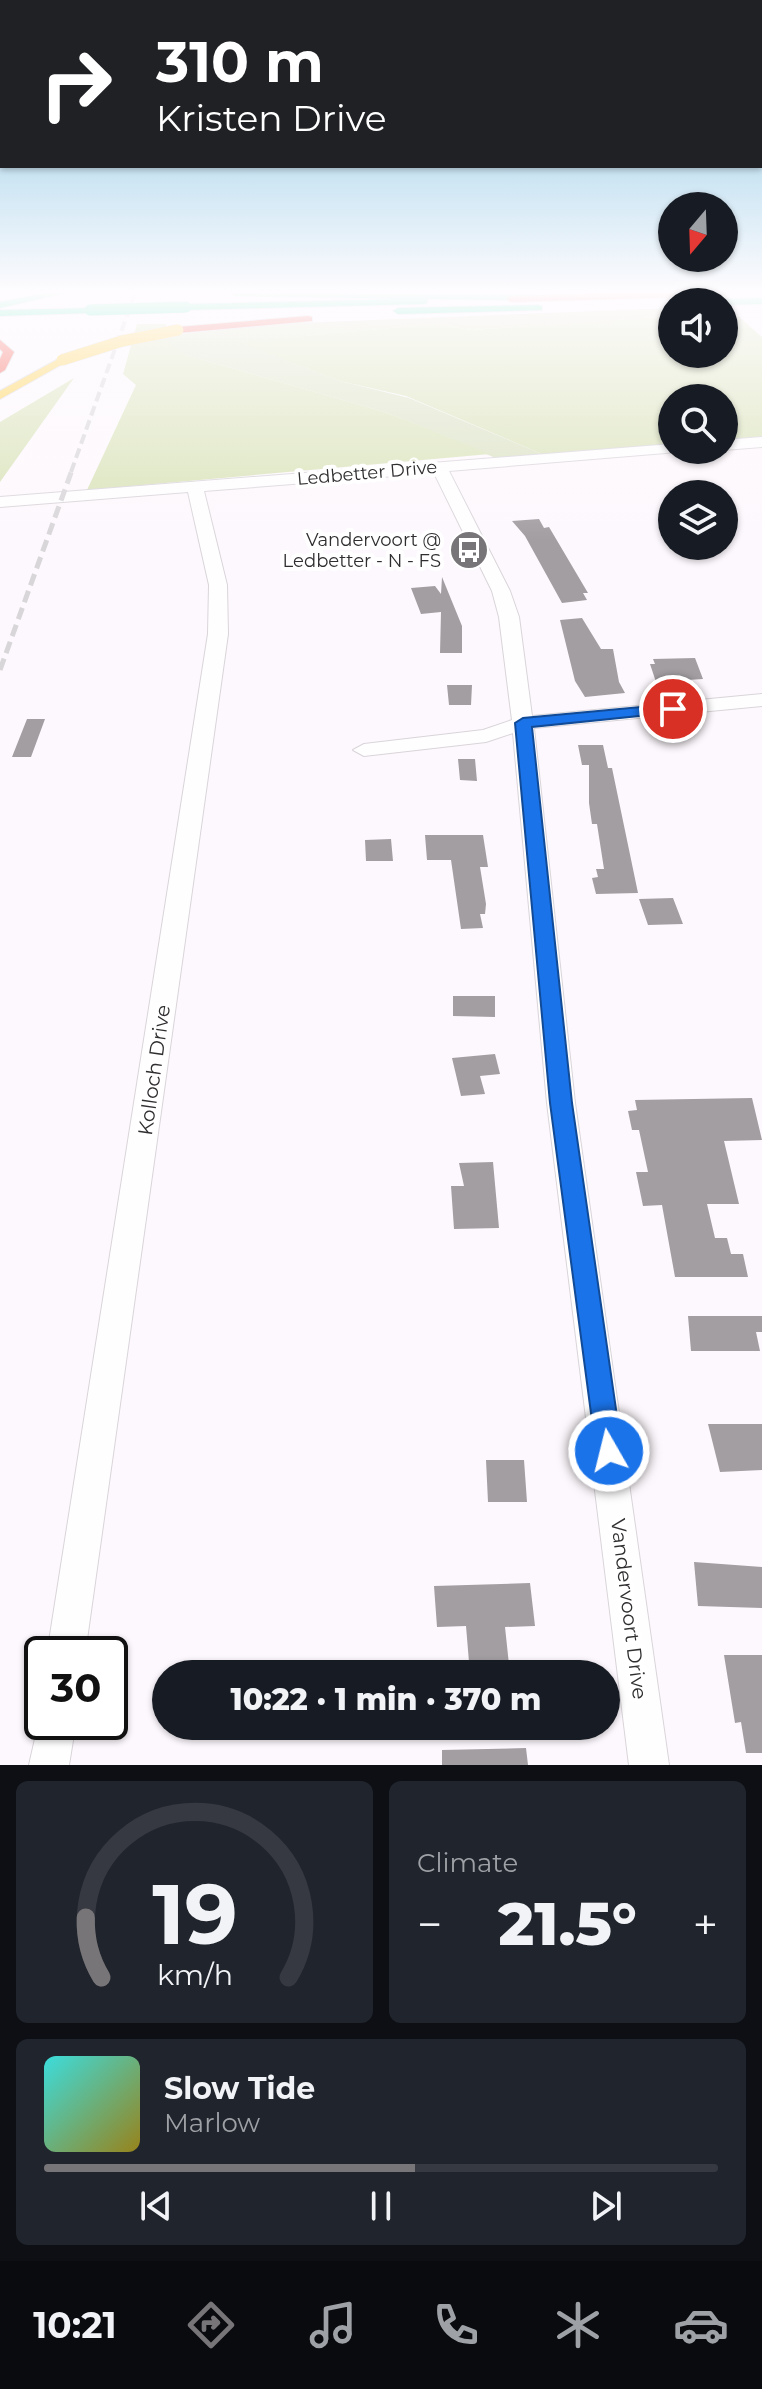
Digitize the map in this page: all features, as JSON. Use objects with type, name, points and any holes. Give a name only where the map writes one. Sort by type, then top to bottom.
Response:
[{"type":"main road","points":[[0,396],[36,375]]},
{"type":"street","points":[[738,444],[762,442]]},
{"type":"street","name":"Ledbetter Drive","points":[[0,502],[658,450]]},
{"type":"street","name":"Vandervoort Drive","points":[[439,467],[501,591],[509,617],[523,723],[561,1103],[649,1765]]},
{"type":"street","name":"Kolloch Drive","points":[[69,1636],[218,634],[218,585],[195,487]]},
{"type":"street","points":[[364,750],[486,736],[523,723],[762,700]]},
{"type":"street","points":[[49,1765],[53,1740]]},
{"type":"green space","points":[[125,375],[257,375],[388,413],[490,454],[87,490],[136,385]]},
{"type":"green space","points":[[257,375],[326,375],[409,398],[542,454],[498,459],[388,413]]},
{"type":"green space","points":[[325,375],[762,375],[762,437],[738,439],[738,384],[658,384],[658,445],[542,454],[406,396]]},
{"type":"green space","points":[[74,378],[0,482],[0,422]]},
{"type":"building","points":[[539,519],[544,528],[549,527],[588,593],[583,593],[587,600],[562,603],[525,536],[512,521]]},
{"type":"building","points":[[442,577],[462,626],[462,653],[440,653],[441,612],[421,614],[411,588],[435,586],[441,594]]},
{"type":"building","points":[[582,618],[601,649],[613,649],[619,682],[625,693],[585,697],[575,681],[560,620]]},
{"type":"building","points":[[695,658],[703,679],[656,682],[650,664],[655,664],[653,659]]},
{"type":"building","points":[[447,685],[472,685],[471,705],[449,705]]},
{"type":"building","points":[[27,719],[45,719],[31,757],[12,757]]},
{"type":"building","points":[[578,745],[603,745],[608,768],[612,768],[638,893],[596,894],[592,878],[598,877],[596,869],[604,869],[597,824],[592,824],[589,765],[582,765]]},
{"type":"building","points":[[458,759],[475,759],[477,781],[460,780]]},
{"type":"building","points":[[425,835],[483,835],[488,867],[480,867],[486,904],[485,914],[480,914],[483,928],[461,929],[451,860],[427,860]]},
{"type":"building","points":[[391,839],[393,861],[366,861],[365,840]]},
{"type":"building","points":[[673,898],[683,924],[648,925],[639,899]]},
{"type":"building","points":[[453,996],[495,996],[495,1017],[453,1016]]},
{"type":"building","points":[[495,1054],[500,1074],[480,1076],[485,1094],[461,1096],[452,1058]]},
{"type":"building","points":[[752,1098],[762,1140],[724,1141],[739,1204],[707,1204],[715,1238],[727,1238],[731,1254],[743,1254],[748,1277],[675,1277],[662,1205],[643,1206],[636,1172],[648,1172],[639,1130],[632,1130],[628,1111],[637,1110],[635,1100]]},
{"type":"building","points":[[493,1162],[499,1228],[454,1229],[451,1186],[464,1186],[459,1163]]},
{"type":"building","points":[[688,1316],[762,1316],[762,1332],[756,1332],[760,1351],[691,1351]]},
{"type":"building","points":[[708,1424],[762,1424],[762,1470],[720,1472]]},
{"type":"building","points":[[486,1460],[524,1460],[527,1502],[488,1502]]},
{"type":"building","points":[[694,1562],[762,1567],[762,1608],[698,1606]]},
{"type":"building","points":[[530,1583],[535,1626],[505,1627],[509,1660],[469,1660],[466,1626],[437,1627],[434,1586]]},
{"type":"building","points":[[724,1655],[762,1655],[762,1753],[746,1753],[741,1722],[735,1723]]},
{"type":"building","points":[[526,1748],[528,1765],[442,1765],[442,1750]]},
{"type":"railway","points":[[71,472],[106,375]]},
{"type":"railway","points":[[0,670],[72,470]]},
{"type":"traffic: slow","points":[[0,396],[36,375]]},
{"type":"place","name":"Vandervoort @ Ledbetter - N - FS","points":[[469,550]]},
{"type":"route","points":[[609,1451],[561,1103],[523,723],[673,709]]}]
